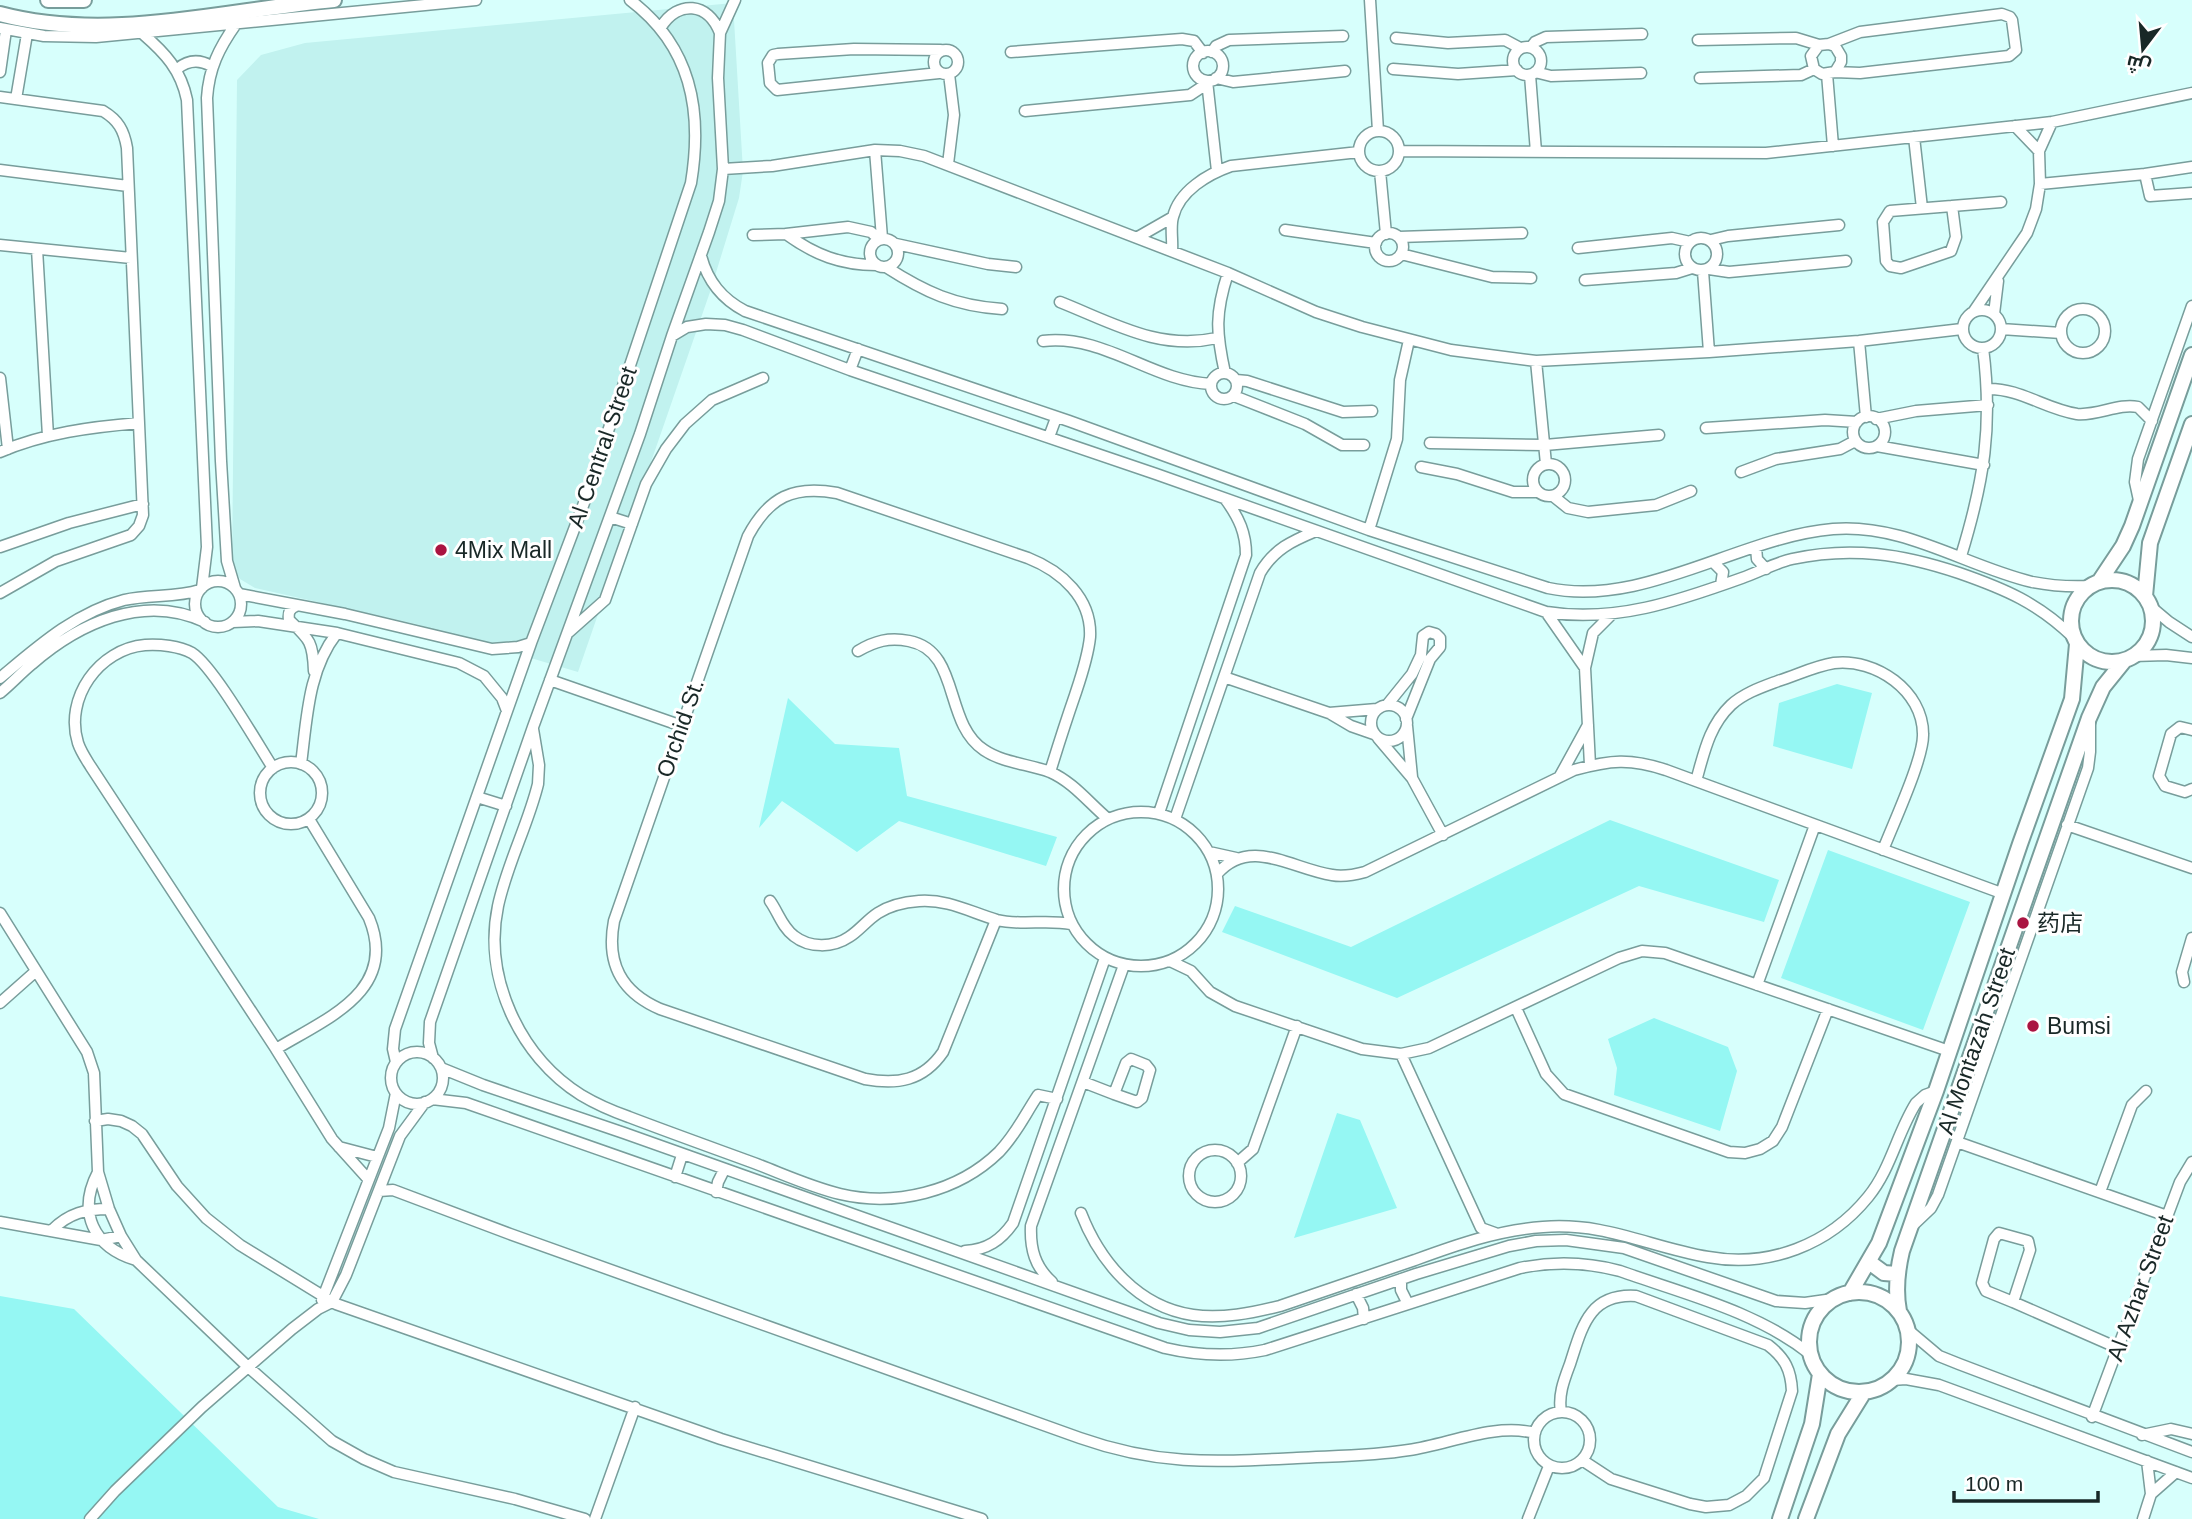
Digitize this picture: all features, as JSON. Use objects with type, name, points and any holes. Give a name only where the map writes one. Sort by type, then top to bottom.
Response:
[{"type":"street","points":[[48,0],[84,0]]},
{"type":"street","points":[[0,14],[96,32],[143,34],[236,24],[334,0]]},
{"type":"street","points":[[0,72],[3,29],[62,38],[177,19],[476,0]]},
{"type":"street","name":"Al Central Street","points":[[396,1062],[393,1049],[395,1029],[531,643],[584,503],[691,183],[696,142],[689,82],[683,62],[661,27],[630,0]]},
{"type":"street","name":"Al Central Street","points":[[433,1058],[429,1043],[430,1022],[533,727],[640,434],[719,201],[723,169],[718,78],[720,33],[736,0]]},
{"type":"street","points":[[1370,0],[1378,131]]},
{"type":"street","points":[[661,27],[666,16],[675,9],[698,7],[708,12],[720,33]]},
{"type":"street","points":[[1700,78],[1801,75],[1814,69],[1831,73],[1860,73],[2009,56],[2016,50],[2012,20],[2002,14],[1852,34],[1824,45],[1811,56],[1814,69]]},
{"type":"street","points":[[233,622],[242,604],[227,561],[207,98],[211,66],[236,24]]},
{"type":"street","points":[[16,99],[27,34]]},
{"type":"street","points":[[143,34],[164,52],[177,69],[187,100],[207,547],[201,589],[195,603],[196,611],[205,622]]},
{"type":"street","points":[[1517,70],[1514,56],[1546,37],[1642,34]]},
{"type":"street","points":[[1343,36],[1229,40],[1196,58],[1193,67],[1197,76],[1227,83],[1345,71]]},
{"type":"street","points":[[1396,38],[1448,43],[1505,40],[1539,54],[1541,64],[1533,73],[1536,152]]},
{"type":"street","points":[[1698,40],[1796,38],[1839,50],[1839,67],[1831,73]]},
{"type":"street","points":[[1011,52],[1182,39],[1194,41],[1221,59],[1220,75],[1190,95],[1025,111]]},
{"type":"street","points":[[854,50],[952,51],[958,60],[957,67],[944,73],[777,90],[770,83],[768,63],[773,55],[778,54],[854,50]]},
{"type":"street","points":[[942,50],[934,59],[934,67],[944,73],[954,116],[948,164]]},
{"type":"street","points":[[177,69],[190,61],[211,66]]},
{"type":"street","points":[[1393,69],[1458,74],[1517,70],[1550,76],[1641,73]]},
{"type":"street","points":[[1831,73],[1833,146]]},
{"type":"street","points":[[1210,80],[1217,171]]},
{"type":"street","points":[[1399,151],[1732,155],[2052,122],[2192,93]]},
{"type":"street","points":[[0,97],[103,111],[114,118],[122,128],[126,140],[143,504],[139,526],[131,535],[56,561],[0,593]]},
{"type":"street","points":[[1998,277],[1994,314],[2001,329],[1996,341],[1983,348],[1969,343],[1962,330],[1965,319],[1974,311],[2027,233],[2036,209],[2040,184],[2039,151],[2052,122]]},
{"type":"street","points":[[2015,126],[2039,151]]},
{"type":"street","points":[[1378,131],[1393,136],[1399,151],[1393,165],[1380,170],[1370,168],[1362,162],[1359,152],[1362,140],[1378,131]]},
{"type":"street","points":[[1914,137],[1922,208]]},
{"type":"street","points":[[723,169],[772,166],[875,150],[924,156],[1228,272],[1316,312],[1409,341],[1536,362],[1859,341],[1962,330]]},
{"type":"street","points":[[875,150],[881,239]]},
{"type":"street","points":[[1172,251],[1173,217],[1179,205],[1196,185],[1217,171],[1231,166],[1359,152]]},
{"type":"street","points":[[2040,184],[2192,167]]},
{"type":"street","points":[[0,170],[128,186]]},
{"type":"street","points":[[1380,170],[1386,234]]},
{"type":"street","points":[[2145,174],[2150,196],[2192,193]]},
{"type":"street","points":[[191,193],[210,192]]},
{"type":"street","points":[[1952,206],[1956,243],[1951,251],[1901,268],[1890,266],[1886,261],[1883,229],[1885,216],[1890,211],[2001,202]]},
{"type":"street","points":[[1138,237],[1173,217]]},
{"type":"street","points":[[1578,248],[1672,237],[1689,242],[1700,238],[1710,240],[1839,225]]},
{"type":"street","points":[[753,235],[848,227],[896,244],[988,264],[1016,267]]},
{"type":"street","points":[[1285,230],[1376,243]]},
{"type":"street","points":[[1399,237],[1402,243],[1401,254],[1392,261],[1381,258],[1375,248],[1376,243],[1386,234],[1399,237],[1522,233]]},
{"type":"street","points":[[786,234],[820,256],[839,262],[881,266],[894,264],[898,256],[896,244]]},
{"type":"street","points":[[881,239],[872,245],[870,253],[881,266],[940,298],[981,308],[1002,309]]},
{"type":"street","points":[[1585,280],[1701,269],[1717,261],[1715,244],[1710,240]]},
{"type":"street","points":[[1689,242],[1685,253],[1688,264],[1701,269],[1729,272],[1846,261]]},
{"type":"street","points":[[0,245],[131,258]]},
{"type":"street","points":[[37,249],[48,436]]},
{"type":"street","points":[[1401,254],[1492,277],[1531,278]]},
{"type":"street","points":[[701,256],[711,282],[732,304],[745,311],[1056,418],[1368,530],[1562,591],[1608,591],[1714,563],[1756,547],[1808,533],[1834,529],[1861,530],[1914,540],[2032,582],[2051,586],[2117,581],[2128,584],[2169,622],[2192,637]]},
{"type":"street","points":[[1701,269],[1709,352]]},
{"type":"street","points":[[1225,373],[1217,338],[1221,294],[1228,272]]},
{"type":"street","points":[[1060,302],[1152,338],[1185,343],[1217,338]]},
{"type":"street","points":[[2140,506],[2136,494],[2135,470],[2192,306]]},
{"type":"street","points":[[2084,309],[2093,311],[2100,317],[2105,334],[2102,343],[2087,353],[2070,348],[2061,333],[2067,316],[2084,309]]},
{"type":"street","points":[[1974,311],[1994,314]]},
{"type":"street","points":[[671,337],[687,327],[725,325],[1546,612],[1577,616],[1635,611],[1721,585],[1789,560],[1847,552],[1876,552],[1936,565],[2014,593],[2056,620],[2086,654],[2098,660],[2111,663],[2166,655],[2192,658]]},
{"type":"street","points":[[2001,329],[2061,333]]},
{"type":"street","points":[[1043,341],[1078,341],[1174,378],[1211,384]]},
{"type":"street","points":[[1368,530],[1397,439],[1400,380],[1409,341]]},
{"type":"street","points":[[1859,341],[1866,419],[1884,432],[1884,437],[1877,446]]},
{"type":"street","points":[[1961,556],[1976,506],[1984,465],[1988,405],[1983,348]]},
{"type":"street","points":[[850,370],[858,349]]},
{"type":"street","points":[[2075,640],[2070,626],[2075,603],[2095,584],[2123,546],[2140,506],[2191,357],[2176,354]]},
{"type":"street","points":[[1536,362],[1546,464]]},
{"type":"street","points":[[1234,396],[1236,380],[1225,373],[1217,375],[1211,384],[1212,392],[1218,398],[1234,396],[1305,424],[1342,445],[1364,445]]},
{"type":"street","points":[[0,378],[4,450],[48,436],[94,427],[139,423]]},
{"type":"street","points":[[568,632],[605,600],[646,484],[666,449],[685,424],[712,400],[763,378]]},
{"type":"street","points":[[1236,380],[1247,381],[1343,412],[1372,411]]},
{"type":"street","points":[[1987,389],[2014,391],[2058,410],[2079,414],[2138,407],[2151,421]]},
{"type":"street","points":[[1706,428],[1866,419],[1916,411],[1988,405]]},
{"type":"street","points":[[1049,438],[1056,418]]},
{"type":"street","points":[[1866,419],[1853,431],[1856,441],[1868,448],[1877,446],[1984,465]]},
{"type":"street","points":[[2129,659],[2145,646],[2151,631],[2147,601],[2150,543],[2192,424]]},
{"type":"street","points":[[1430,443],[1545,445],[1659,435]]},
{"type":"street","points":[[1741,472],[1776,459],[1840,449],[1856,441]]},
{"type":"street","points":[[203,462],[221,461]]},
{"type":"street","points":[[1420,467],[1457,474],[1513,492],[1538,492],[1553,496],[1563,489],[1566,477],[1559,467],[1546,464],[1538,469],[1533,478],[1538,492]]},
{"type":"street","name":"Orchid St.","points":[[996,920],[943,1052],[929,1069],[905,1081],[879,1082],[855,1076],[646,1003],[633,993],[616,967],[611,936],[614,921],[748,536],[764,509],[789,495],[804,491],[837,492],[1028,558],[1056,572],[1070,584],[1089,618],[1090,638],[1049,772]]},
{"type":"street","points":[[1553,496],[1568,508],[1588,512],[1656,505],[1691,491]]},
{"type":"street","points":[[1158,813],[1246,555],[1242,526],[1226,499]]},
{"type":"street","points":[[0,547],[69,523],[143,504]]},
{"type":"street","points":[[610,517],[632,524]]},
{"type":"street","points":[[1175,819],[1260,573],[1267,561],[1288,542],[1317,531]]},
{"type":"street","points":[[1756,547],[1757,559],[1766,569]]},
{"type":"street","points":[[1714,563],[1723,572],[1721,585]]},
{"type":"street","points":[[0,678],[61,630],[91,612],[125,600],[171,597],[201,589],[214,581],[229,583],[237,591],[296,606],[369,619],[492,649],[531,643]]},
{"type":"street","points":[[296,606],[291,608],[289,620],[307,636],[311,645],[314,675]]},
{"type":"street","points":[[0,693],[60,642],[98,622],[131,612],[158,610],[182,613],[214,626],[258,621],[337,633],[459,663],[472,668],[489,681],[508,711]]},
{"type":"street","points":[[1546,612],[1585,668]]},
{"type":"street","points":[[1590,765],[1585,668],[1593,633],[1610,615]]},
{"type":"street","points":[[301,764],[314,675],[321,656],[337,633]]},
{"type":"street","points":[[858,651],[875,641],[894,638],[914,642],[930,651],[943,666],[957,715],[973,741],[985,751],[999,757],[1064,779],[1108,819]]},
{"type":"street","name":"Al Montazah Street","points":[[1850,1293],[1879,1243],[1936,1091],[2072,699],[2075,640]]},
{"type":"street","points":[[459,663],[467,654],[465,643]]},
{"type":"street","points":[[273,768],[208,669],[193,654],[175,647],[146,645],[117,653],[100,664],[79,698],[76,730],[83,754],[338,1147],[368,1179]]},
{"type":"street","points":[[1224,677],[1329,713],[1351,726],[1376,736],[1384,741],[1396,740],[1405,731],[1425,657],[1370,724],[1376,736],[1412,778],[1443,835]]},
{"type":"street","name":"Al Montazah Street","points":[[1899,1311],[1897,1273],[1910,1227],[2042,851],[2089,718],[2103,687],[2129,659]]},
{"type":"street","points":[[1696,781],[1709,735],[1719,718],[1747,693],[1820,666],[1836,663],[1872,669],[1889,677],[1915,701],[1922,719],[1924,737],[1883,849]]},
{"type":"street","points":[[550,680],[682,726]]},
{"type":"street","points":[[1329,713],[1382,707],[1399,708],[1406,722],[1412,778]]},
{"type":"street","points":[[1910,1227],[1931,1208],[1957,1142],[2088,768],[2091,743],[2089,718]]},
{"type":"street","points":[[1559,778],[1588,724]]},
{"type":"street","points":[[533,727],[538,746],[538,784],[502,893],[494,931],[495,958],[510,1011],[522,1035],[557,1077],[580,1094],[602,1107],[821,1189],[854,1196],[888,1198],[934,1191],[968,1176],[1008,1142],[1023,1123],[1038,1095],[1057,1099]]},
{"type":"street","points":[[2192,730],[2180,727],[2171,734],[2159,776],[2165,786],[2185,792],[2192,789]]},
{"type":"street","points":[[1209,852],[1236,858],[1254,855],[1332,875],[1349,876],[1380,866],[1574,770],[1609,761],[1629,760],[1696,781],[2004,894]]},
{"type":"street","points":[[286,762],[301,764],[315,774],[322,790],[321,801],[317,811],[309,819],[300,823],[281,823],[265,811],[261,802],[261,783],[273,768],[286,762]]},
{"type":"street","points":[[477,797],[506,806]]},
{"type":"street","points":[[1087,802],[1096,826]]},
{"type":"street","points":[[1124,813],[1158,813],[1175,819],[1194,833],[1209,852],[1217,874],[1218,902],[1205,934],[1191,949],[1170,961],[1155,965],[1124,965],[1105,958],[1080,937],[1071,924],[1063,893],[1068,863],[1079,842],[1108,819],[1124,813]]},
{"type":"street","points":[[276,1049],[359,995],[373,972],[377,958],[374,931],[369,918],[309,819]]},
{"type":"street","points":[[1757,985],[1815,825]]},
{"type":"street","points":[[2067,825],[2192,868]]},
{"type":"street","points":[[2020,844],[2042,851]]},
{"type":"street","points":[[1217,874],[1236,858]]},
{"type":"street","points":[[770,901],[781,923],[794,937],[812,945],[831,945],[848,938],[878,913],[917,901],[958,905],[996,920],[1071,924]]},
{"type":"street","points":[[1048,921],[1065,908]]},
{"type":"street","points":[[0,913],[87,1052],[94,1073],[97,1172],[109,1209],[136,1260],[247,1366],[332,1441],[394,1472],[515,1499],[585,1519]]},
{"type":"street","points":[[2184,982],[2182,972],[2192,938]]},
{"type":"street","points":[[1191,949],[1191,971]]},
{"type":"street","points":[[1170,961],[1191,971],[1205,987],[1222,1000],[1362,1049],[1401,1054],[1429,1048],[1619,958],[1642,951],[1665,953],[1949,1051]]},
{"type":"street","points":[[959,1251],[975,1251],[990,1245],[1003,1236],[1013,1223],[1105,958]]},
{"type":"street","points":[[1055,1285],[1038,1265],[1031,1240],[1031,1227],[1124,965]]},
{"type":"street","points":[[0,1003],[36,971]]},
{"type":"street","points":[[1516,1008],[1546,1074],[1564,1094],[1714,1147],[1745,1153],[1760,1149],[1773,1141],[1782,1127],[1828,1009]]},
{"type":"street","points":[[1237,1163],[1253,1149],[1297,1026]]},
{"type":"street","points":[[90,1519],[115,1491],[247,1366],[318,1309],[327,1299],[346,1275],[400,1136],[413,1117],[437,1094],[442,1081],[440,1068],[433,1058],[418,1052],[409,1053],[396,1062],[391,1075],[396,1093],[394,1108],[334,1269],[327,1299]]},
{"type":"street","points":[[1401,1054],[1480,1228],[1500,1234],[1509,1246]]},
{"type":"street","points":[[1083,1082],[1114,1094],[1134,1101],[1140,1100],[1150,1073],[1149,1067],[1131,1059],[1127,1061],[1114,1094]]},
{"type":"street","points":[[440,1068],[1159,1323],[1189,1330],[1220,1332],[1258,1328],[1401,1279],[1509,1246],[1536,1241],[1566,1240],[1614,1246],[1776,1301],[1805,1303],[1833,1299],[1850,1293],[1868,1293],[1885,1300],[1899,1311],[1909,1340],[1905,1362],[1892,1380],[1879,1388],[1864,1392],[1840,1389],[1820,1374],[1810,1354],[1810,1329],[1823,1307],[1833,1299]]},
{"type":"street","points":[[1081,1213],[1101,1254],[1115,1272],[1132,1287],[1171,1309],[1192,1315],[1250,1313],[1280,1306],[1472,1240],[1524,1228],[1571,1226],[1608,1230],[1706,1257],[1753,1260],[1798,1249],[1819,1240],[1838,1227],[1870,1195],[1884,1173],[1916,1103],[1936,1091],[1956,1098]]},
{"type":"street","points":[[2100,1192],[2132,1105],[2146,1091]]},
{"type":"street","points":[[396,1093],[409,1102],[466,1103],[1185,1353],[1205,1356],[1265,1350],[1520,1268],[1550,1263],[1580,1263],[1620,1271],[1752,1319],[1790,1339],[1810,1354]]},
{"type":"street","points":[[394,1108],[404,1107],[413,1117]]},
{"type":"street","points":[[624,1133],[629,1117]]},
{"type":"street","points":[[96,1121],[108,1119],[132,1126],[142,1135],[177,1186],[206,1218],[240,1245],[327,1299],[733,1443],[982,1519]]},
{"type":"street","points":[[1957,1142],[2167,1216]]},
{"type":"street","points":[[338,1147],[377,1157]]},
{"type":"street","points":[[1220,1151],[1231,1156],[1237,1163],[1240,1172],[1239,1185],[1228,1199],[1209,1202],[1194,1192],[1189,1174],[1193,1162],[1202,1154],[1220,1151]]},
{"type":"street","points":[[675,1177],[682,1155]]},
{"type":"street","name":"Al Azhar Street","points":[[2092,1416],[2180,1182],[2192,1162]]},
{"type":"street","points":[[716,1192],[724,1170]]},
{"type":"street","points":[[97,1172],[89,1196],[88,1209],[95,1230],[101,1240],[123,1256],[136,1260]]},
{"type":"street","points":[[384,1178],[393,1190]]},
{"type":"street","points":[[379,1191],[393,1190],[1091,1442],[1140,1455],[1211,1462],[1359,1455],[1406,1450],[1498,1431],[1535,1433]]},
{"type":"street","points":[[52,1230],[65,1219],[88,1209],[109,1209]]},
{"type":"street","points":[[355,1214],[369,1219]]},
{"type":"street","points":[[0,1222],[101,1240],[121,1236]]},
{"type":"street","points":[[1470,1259],[1468,1251],[1480,1228]]},
{"type":"street","points":[[2013,1302],[2031,1247],[2028,1241],[1999,1233],[1994,1239],[1982,1283],[1986,1291],[2118,1348]]},
{"type":"street","points":[[1651,1257],[1656,1244]]},
{"type":"street","points":[[1869,1262],[1884,1273],[1897,1273]]},
{"type":"street","points":[[334,1269],[346,1275]]},
{"type":"street","points":[[1401,1279],[1402,1295],[1408,1304]]},
{"type":"street","points":[[1356,1294],[1363,1308],[1364,1319]]},
{"type":"street","points":[[1561,1412],[1561,1389],[1583,1324],[1597,1307],[1618,1297],[1636,1296],[1769,1345],[1787,1364],[1792,1377],[1792,1391],[1764,1478],[1753,1491],[1739,1501],[1719,1507],[1690,1504],[1611,1479],[1582,1460]]},
{"type":"street","points":[[1220,1316],[1220,1332]]},
{"type":"street","points":[[1907,1329],[1944,1358],[2141,1435],[2192,1452]]},
{"type":"street","points":[[1780,1519],[1812,1423],[1820,1374]]},
{"type":"street","points":[[1892,1380],[1906,1379],[1939,1385],[2192,1478]]},
{"type":"street","points":[[1806,1519],[1833,1445],[1845,1420],[1864,1392]]},
{"type":"street","points":[[595,1519],[635,1407]]},
{"type":"street","points":[[1561,1412],[1576,1416],[1587,1428],[1590,1445],[1582,1460],[1566,1468],[1549,1466],[1535,1448],[1535,1433],[1542,1421],[1561,1412]]},
{"type":"street","points":[[2141,1435],[2171,1429],[2192,1434]]},
{"type":"street","points":[[2143,1519],[2151,1494],[2147,1461]]},
{"type":"street","points":[[1528,1519],[1549,1466]]},
{"type":"street","points":[[2151,1494],[2176,1472]]},
{"type":"shaded area","points":[[733,3],[743,171],[739,198],[710,292],[578,672],[416,624],[255,588],[240,579],[232,566],[237,80],[261,55],[305,43]]},
{"type":"shaded area","points":[[1837,684],[1872,693],[1852,769],[1773,746],[1779,703]]},
{"type":"shaded area","points":[[788,698],[835,744],[899,748],[907,796],[1057,837],[1046,866],[899,821],[857,852],[782,801],[759,828]]},
{"type":"shaded area","points":[[1610,820],[1779,880],[1764,922],[1639,886],[1397,998],[1222,932],[1235,906],[1351,947]]},
{"type":"shaded area","points":[[1828,850],[1970,902],[1923,1030],[1781,978]]},
{"type":"shaded area","points":[[1654,1018],[1728,1047],[1737,1071],[1720,1131],[1614,1095],[1617,1068],[1608,1039]]},
{"type":"shaded area","points":[[1337,1113],[1360,1120],[1397,1208],[1294,1238]]},
{"type":"shaded area","points":[[0,1296],[74,1309],[278,1507],[319,1519],[0,1519]]},
{"type":"place","name":"4Mix Mall","points":[[441,550]]},
{"type":"place","name":"药店","points":[[2023,923]]},
{"type":"place","name":"Bumsi","points":[[2033,1026]]}]
